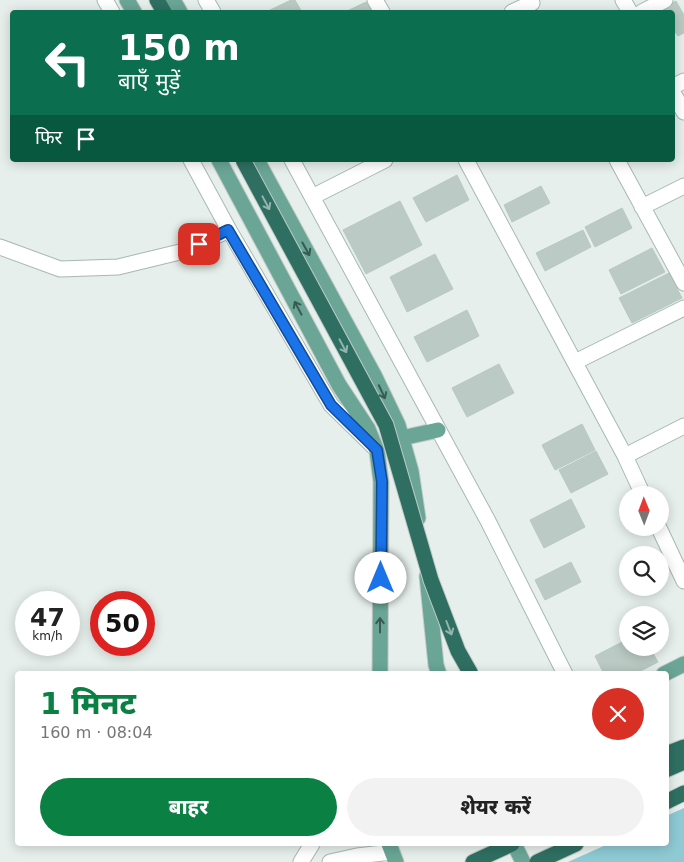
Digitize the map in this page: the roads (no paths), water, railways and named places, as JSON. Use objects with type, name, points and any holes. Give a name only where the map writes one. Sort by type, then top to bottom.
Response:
[{"type":"highway","points":[[244,162],[386,425],[431,580],[458,651],[469,671]]},
{"type":"highway","points":[[669,753],[684,747]]},
{"type":"highway","points":[[669,769],[684,762]]},
{"type":"highway","points":[[669,800],[684,793]]},
{"type":"highway","points":[[473,862],[509,846]]},
{"type":"highway","points":[[537,862],[572,846]]},
{"type":"main road","points":[[220,162],[339,385],[368,429],[377,450],[382,482],[380,671]]},
{"type":"main road","points":[[258,162],[374,375],[398,425],[411,471],[426,570],[438,671]]},
{"type":"main road","points":[[402,438],[438,430]]},
{"type":"main road","points":[[382,482],[411,471]]},
{"type":"main road","points":[[669,672],[684,664]]},
{"type":"main road","points":[[669,680],[684,670]]},
{"type":"main road","points":[[514,846],[524,862]]},
{"type":"street","points":[[646,10],[665,0]]},
{"type":"street","points":[[518,10],[533,5]]},
{"type":"street","points":[[675,96],[684,112]]},
{"type":"street","points":[[192,162],[228,230],[331,405],[377,450]]},
{"type":"street","points":[[293,162],[488,521],[563,671]]},
{"type":"street","points":[[312,197],[381,162]]},
{"type":"street","points":[[467,162],[625,456],[639,486]]},
{"type":"street","points":[[618,162],[684,283]]},
{"type":"street","points":[[642,207],[684,186]]},
{"type":"street","points":[[0,247],[60,269],[118,267],[184,251],[228,230]]},
{"type":"street","points":[[575,362],[684,308]]},
{"type":"street","points":[[625,456],[684,426]]},
{"type":"street","points":[[663,536],[684,581]]},
{"type":"street","points":[[301,862],[311,846]]},
{"type":"street","points":[[330,862],[357,856],[392,853]]},
{"type":"water","points":[[684,808],[684,862],[568,862],[604,846],[669,846],[669,815]]}]
